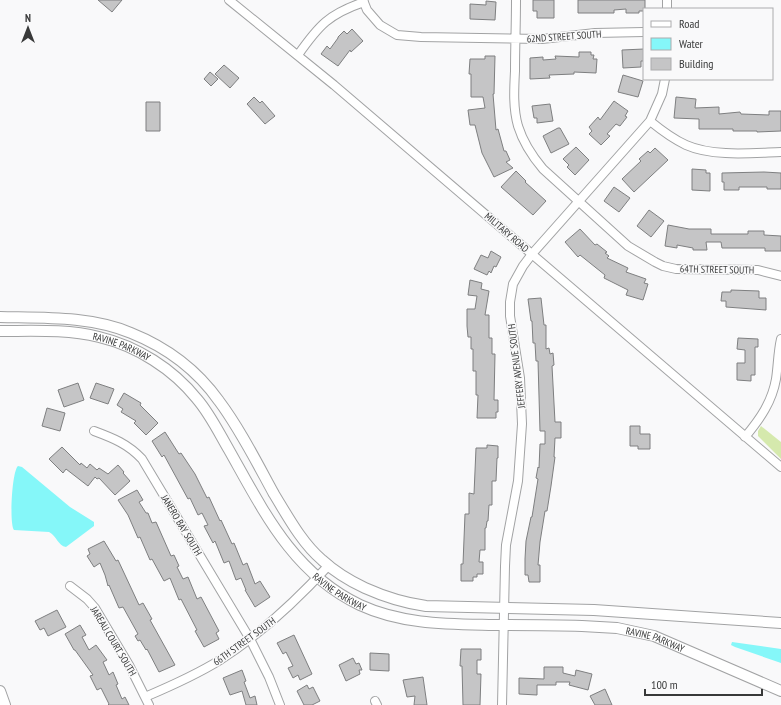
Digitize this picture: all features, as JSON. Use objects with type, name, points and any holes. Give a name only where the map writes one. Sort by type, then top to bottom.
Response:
[{"type":"street","name":"MILITARY ROAD","points":[[229,0],[298,55],[781,467]]},
{"type":"street","name":"64TH STREET SOUTH","points":[[516,0],[515,111],[523,139],[535,160],[543,169],[628,246],[663,266],[676,269],[758,270],[781,276]]},
{"type":"street","points":[[298,55],[322,24],[335,14],[364,1]]},
{"type":"street","name":"62ND STREET SOUTH","points":[[364,1],[368,10],[380,25],[397,35],[422,38],[555,39],[595,33],[643,32]]},
{"type":"street","name":"JEFFERY AVENUE SOUTH","points":[[502,705],[506,545],[518,481],[522,424],[520,378],[510,316],[510,302],[514,284],[523,266],[532,254],[650,121],[662,94],[665,80]]},
{"type":"street","points":[[650,121],[675,139],[696,148],[718,152],[781,152]]},
{"type":"street","name":"RAVINE PARKWAY","points":[[0,317],[62,318],[103,324],[142,337],[179,360],[199,377],[218,400],[238,430],[292,525],[314,553],[345,577],[361,586],[399,602],[426,606],[594,610],[781,624]]},
{"type":"street","name":"RAVINE PARKWAY","points":[[0,331],[70,332],[101,337],[133,349],[167,369],[185,385],[202,404],[278,534],[297,558],[317,578],[335,591],[359,605],[394,617],[437,624],[603,626],[643,633],[674,644],[781,691]]},
{"type":"street","points":[[745,437],[760,418],[772,396],[776,379],[781,339]]},
{"type":"street","name":"JANERO BAY SOUTH","points":[[94,431],[126,445],[134,450],[142,459],[250,639],[270,677],[280,705]]},
{"type":"street","name":"66TH STREET SOUTH","points":[[146,697],[219,661],[250,639],[285,610],[329,565]]},
{"type":"street","name":"JAREAU COURT SOUTH","points":[[70,586],[87,599],[95,608],[129,665],[149,705]]},
{"type":"street","points":[[0,691],[5,705]]},
{"type":"green space","points":[[761,426],[781,442],[781,459],[758,436],[758,431]]},
{"type":"water","points":[[18,466],[22,467],[70,507],[94,522],[94,526],[66,547],[61,545],[49,532],[14,530],[12,526],[12,498],[14,477]]},
{"type":"water","points":[[732,642],[781,649],[781,663],[735,647],[731,645]]},
{"type":"building","points":[[98,0],[122,0],[112,12]]},
{"type":"building","points":[[533,0],[554,0],[554,18],[537,18],[537,11],[533,11]]},
{"type":"building","points":[[578,0],[645,0],[645,8],[643,8],[643,11],[639,11],[639,13],[626,13],[626,9],[614,10],[614,13],[578,13]]},
{"type":"building","points":[[486,1],[496,2],[495,20],[470,19],[470,4],[486,5]]},
{"type":"building","points":[[352,29],[363,41],[351,52],[350,50],[338,66],[321,54],[327,46],[330,49],[344,31],[347,34]]},
{"type":"building","points":[[643,49],[643,61],[641,61],[641,67],[623,68],[622,50]]},
{"type":"building","points":[[579,52],[591,52],[591,55],[594,55],[593,59],[597,59],[596,73],[574,72],[574,74],[549,75],[550,78],[530,79],[530,58],[543,57],[543,60],[556,59],[555,56],[579,57]]},
{"type":"building","points":[[485,56],[495,56],[493,94],[496,130],[498,129],[504,151],[506,151],[510,160],[506,162],[513,168],[494,177],[482,153],[475,125],[470,125],[468,110],[485,108],[483,97],[471,97],[471,74],[469,74],[470,59],[485,59]]},
{"type":"building","points":[[224,65],[239,78],[230,88],[215,74]]},
{"type":"building","points":[[210,72],[218,79],[211,86],[204,79]]},
{"type":"building","points":[[623,75],[643,81],[638,97],[618,92]]},
{"type":"building","points":[[254,97],[260,103],[262,101],[275,116],[265,124],[247,104]]},
{"type":"building","points":[[676,97],[696,99],[695,108],[719,107],[719,114],[740,112],[741,114],[769,115],[769,111],[781,111],[781,131],[757,132],[733,131],[733,129],[699,129],[699,119],[674,118]]},
{"type":"building","points":[[614,101],[628,111],[625,116],[627,117],[620,126],[616,124],[607,134],[610,136],[601,145],[589,134],[592,131],[589,127],[598,117],[600,120]]},
{"type":"building","points":[[146,102],[160,102],[160,131],[146,131]]},
{"type":"building","points":[[550,104],[553,121],[537,123],[537,118],[534,118],[532,106]]},
{"type":"building","points":[[560,128],[569,144],[551,153],[543,136]]},
{"type":"building","points":[[576,147],[589,160],[575,175],[567,167],[569,165],[563,159]]},
{"type":"building","points":[[655,148],[668,160],[634,192],[622,179],[641,161],[639,159],[648,151],[650,153]]},
{"type":"building","points":[[692,169],[706,170],[706,173],[710,173],[710,191],[692,190]]},
{"type":"building","points":[[516,171],[526,181],[525,182],[546,201],[533,215],[501,187]]},
{"type":"building","points":[[722,173],[781,173],[781,189],[767,189],[767,187],[739,187],[739,190],[724,190]]},
{"type":"building","points":[[614,187],[630,198],[619,212],[604,201]]},
{"type":"building","points":[[649,210],[664,221],[651,237],[637,226]]},
{"type":"building","points":[[668,225],[689,229],[711,229],[711,234],[748,234],[748,231],[764,231],[764,235],[781,236],[781,251],[765,251],[765,248],[722,248],[721,242],[706,242],[707,250],[693,250],[693,248],[677,245],[677,248],[665,246]]},
{"type":"building","points":[[580,229],[595,245],[597,244],[607,252],[605,253],[609,256],[607,258],[628,268],[626,272],[646,279],[644,283],[648,284],[643,300],[626,295],[628,290],[604,278],[605,275],[580,255],[578,257],[565,242]]},
{"type":"building","points":[[491,251],[501,257],[491,273],[489,271],[487,275],[474,269],[481,255],[488,258]]},
{"type":"building","points":[[470,280],[482,283],[481,289],[489,291],[485,315],[489,315],[489,338],[492,338],[492,354],[495,354],[494,400],[498,400],[498,412],[496,412],[496,418],[477,418],[478,395],[476,395],[476,371],[473,371],[473,349],[471,349],[471,337],[468,337],[467,309],[475,309],[477,296],[468,295]]},
{"type":"building","points":[[731,290],[759,291],[759,298],[766,298],[766,310],[726,307],[726,301],[721,301],[722,292],[731,292]]},
{"type":"building","points":[[541,298],[544,325],[546,325],[546,349],[549,348],[550,354],[553,353],[554,365],[552,366],[555,422],[561,422],[561,438],[555,438],[555,457],[551,486],[540,542],[538,565],[540,565],[540,582],[529,582],[528,575],[525,575],[526,541],[532,517],[538,479],[536,478],[538,467],[539,468],[540,444],[545,444],[545,431],[540,431],[538,361],[536,361],[535,343],[533,343],[532,321],[528,299]]},
{"type":"building","points":[[738,338],[758,339],[758,347],[755,347],[755,375],[751,375],[751,381],[737,380],[737,363],[745,363],[745,350],[737,349]]},
{"type":"building","points":[[78,383],[84,400],[64,407],[58,390]]},
{"type":"building","points":[[96,383],[114,389],[108,404],[90,398]]},
{"type":"building","points":[[124,393],[141,403],[140,405],[158,423],[146,435],[134,423],[136,421],[121,412],[123,409],[117,405]]},
{"type":"building","points":[[47,408],[65,413],[60,431],[42,426]]},
{"type":"building","points":[[630,426],[640,426],[640,434],[650,434],[650,449],[638,449],[638,446],[630,446]]},
{"type":"building","points":[[165,432],[179,454],[181,453],[195,474],[207,498],[209,497],[232,544],[234,543],[243,565],[247,563],[255,584],[260,581],[270,597],[255,607],[245,590],[241,578],[236,580],[229,561],[224,563],[215,541],[213,543],[204,526],[208,525],[202,513],[198,515],[190,498],[188,499],[164,455],[162,457],[152,441]]},
{"type":"building","points":[[487,445],[498,446],[498,458],[496,481],[492,481],[492,505],[489,505],[488,521],[485,528],[485,550],[480,550],[479,562],[483,562],[483,574],[477,574],[477,577],[473,577],[473,581],[461,581],[465,514],[469,514],[469,493],[474,494],[476,448],[487,448]]},
{"type":"building","points":[[62,447],[80,465],[81,463],[87,468],[90,464],[97,470],[99,468],[108,474],[118,465],[130,481],[115,495],[99,478],[97,479],[95,477],[88,486],[66,469],[63,473],[49,459]]},
{"type":"building","points":[[137,490],[143,500],[139,502],[146,513],[148,513],[152,523],[156,522],[171,556],[174,555],[179,566],[177,567],[183,579],[188,577],[197,599],[201,597],[219,631],[216,633],[219,639],[204,647],[195,631],[197,630],[181,599],[179,600],[170,578],[164,581],[152,559],[150,560],[140,537],[138,538],[128,515],[118,500]]},
{"type":"building","points":[[104,541],[116,561],[118,560],[139,605],[143,603],[152,619],[150,620],[175,665],[159,672],[147,649],[146,650],[140,640],[138,641],[135,636],[138,634],[123,607],[119,608],[109,585],[108,586],[100,563],[94,567],[87,556],[90,554],[88,549]]},
{"type":"building","points":[[57,610],[66,627],[48,636],[44,628],[40,630],[35,621]]},
{"type":"building","points":[[80,625],[86,635],[82,637],[89,650],[96,645],[107,660],[103,662],[109,675],[113,672],[118,684],[116,685],[122,699],[125,697],[129,705],[108,705],[109,704],[101,688],[97,690],[90,676],[93,675],[74,650],[65,634]]},
{"type":"building","points":[[294,635],[312,674],[300,680],[298,675],[293,678],[288,668],[293,666],[286,652],[283,654],[277,643]]},
{"type":"building","points":[[461,649],[481,649],[481,660],[477,660],[477,674],[481,674],[480,705],[463,705],[462,666],[460,666]]},
{"type":"building","points":[[370,653],[389,654],[389,671],[370,670]]},
{"type":"building","points":[[353,658],[356,664],[359,663],[362,670],[359,670],[360,674],[346,681],[339,665]]},
{"type":"building","points":[[544,667],[563,667],[563,673],[575,676],[576,670],[592,674],[588,690],[569,685],[570,682],[556,682],[556,685],[537,685],[537,695],[519,694],[519,678],[544,679]]},
{"type":"building","points":[[242,670],[246,681],[244,682],[250,698],[255,696],[257,705],[246,705],[242,691],[230,695],[223,678]]},
{"type":"building","points":[[423,677],[427,705],[414,705],[415,696],[407,697],[403,680]]},
{"type":"building","points":[[307,685],[309,689],[313,687],[320,701],[312,705],[304,705],[297,691]]},
{"type":"building","points":[[605,689],[612,705],[595,705],[590,696]]}]
